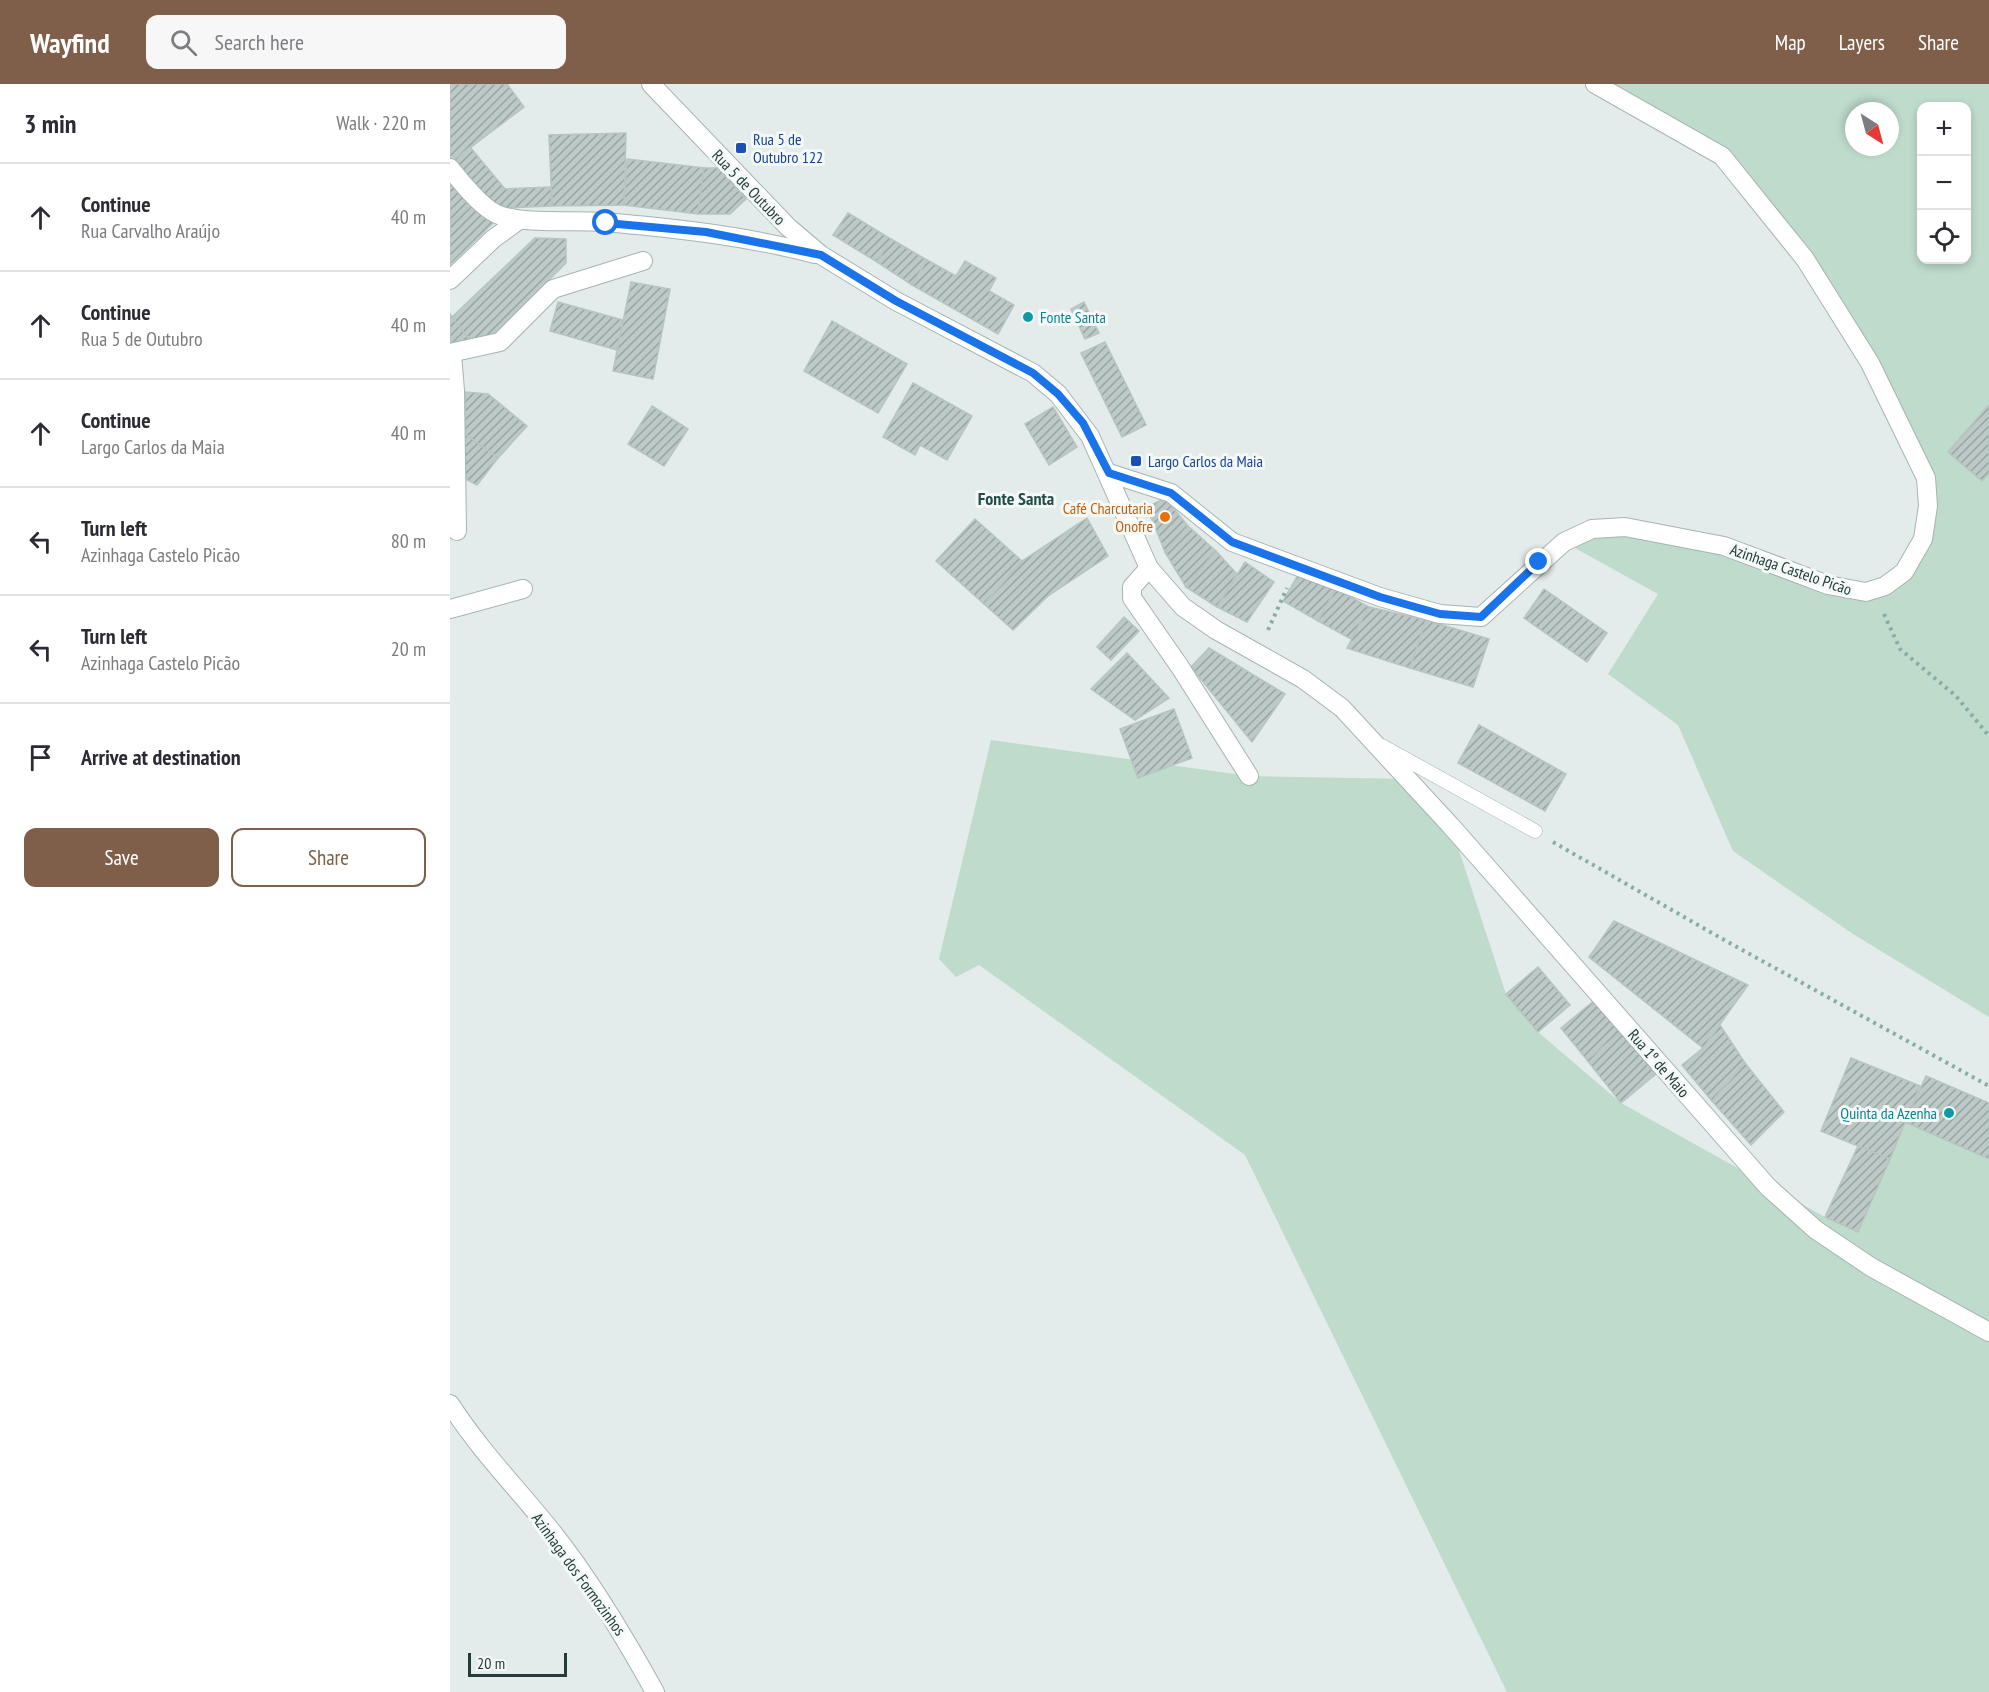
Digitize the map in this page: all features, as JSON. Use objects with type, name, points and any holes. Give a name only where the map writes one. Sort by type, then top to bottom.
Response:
[{"type":"street","name":"Rua 5 de Outubro","points":[[651,84],[788,227],[821,255],[896,301],[1033,373],[1058,394],[1083,423],[1109,473]]},
{"type":"street","name":"Azinhaga Castelo Picão","points":[[1109,473],[1171,493],[1232,542],[1390,600],[1440,614],[1481,617],[1564,542],[1592,530],[1625,526],[1724,546],[1843,590],[1874,591],[1904,572],[1918,551],[1927,520],[1929,492],[1920,465],[1870,363],[1805,259],[1722,156],[1595,84]]},
{"type":"street","points":[[451,170],[470,192],[496,215],[519,220],[561,219],[706,232],[821,255]]},
{"type":"street","points":[[450,280],[493,239],[519,220]]},
{"type":"street","points":[[457,531],[455,391],[451,353],[500,342],[553,289],[643,261]]},
{"type":"street","points":[[1109,473],[1149,568],[1183,607],[1215,630],[1259,652],[1303,679],[1342,708],[1374,741]]},
{"type":"street","points":[[1149,568],[1132,587],[1132,598],[1180,666],[1249,777]]},
{"type":"street","points":[[450,609],[523,590]]},
{"type":"street","name":"Rua 1º de Maio","points":[[1374,741],[1459,834],[1768,1187],[1816,1230],[1871,1267],[1989,1332]]},
{"type":"street","name":"Azinhaga dos Formozinhos","points":[[450,1404],[500,1472],[554,1534],[623,1635],[655,1692]]},
{"type":"lane","points":[[1374,741],[1535,831]]},
{"type":"path","points":[[1259,652],[1296,565]]},
{"type":"path","points":[[1874,591],[1900,649],[1956,696],[1989,736]]},
{"type":"path","points":[[1535,831],[1726,942],[1989,1086]]},
{"type":"green space","points":[[1595,84],[1989,84],[1989,1017],[1853,934],[1733,851],[1678,725],[1608,674],[1658,594],[1564,542],[1625,527],[1843,590],[1895,580],[1928,506],[1870,363],[1722,156]]},
{"type":"green space","points":[[991,740],[1249,776],[1408,779],[1451,826],[1506,994],[1538,1032],[1621,1103],[1825,1217],[1858,1232],[1905,1122],[1989,1159],[1989,1692],[1507,1692],[1245,1155],[979,965],[956,977],[939,959]]},
{"type":"building","points":[[450,84],[507,84],[524,107],[450,163]]},
{"type":"building","points":[[626,133],[624,205],[552,206],[549,135]]},
{"type":"building","points":[[470,147],[505,189],[551,187],[552,206],[504,208],[486,202],[450,163]]},
{"type":"building","points":[[627,159],[704,168],[698,214],[624,205]]},
{"type":"building","points":[[704,168],[719,168],[746,199],[730,214],[698,214]]},
{"type":"building","points":[[450,179],[472,205],[450,223]]},
{"type":"building","points":[[472,205],[494,222],[450,265],[450,223]]},
{"type":"building","points":[[848,213],[891,239],[877,262],[833,235]]},
{"type":"building","points":[[535,238],[566,239],[566,263],[494,335],[470,340],[452,317]]},
{"type":"building","points":[[891,239],[927,260],[912,285],[877,262]]},
{"type":"building","points":[[927,260],[956,276],[965,261],[996,278],[989,291],[1014,305],[998,334],[912,285]]},
{"type":"building","points":[[631,282],[670,289],[653,379],[613,371]]},
{"type":"building","points":[[558,302],[623,320],[617,350],[550,331]]},
{"type":"building","points":[[1084,302],[1099,333],[1085,339],[1071,309]]},
{"type":"building","points":[[450,314],[452,317],[470,340],[450,343]]},
{"type":"building","points":[[832,321],[907,364],[878,413],[804,371]]},
{"type":"building","points":[[1105,342],[1146,425],[1122,437],[1081,353]]},
{"type":"building","points":[[913,383],[972,416],[947,460],[920,445],[915,455],[883,437]]},
{"type":"building","points":[[465,392],[488,394],[527,426],[498,458],[465,434]]},
{"type":"building","points":[[1989,405],[1989,473],[1982,481],[1948,452]]},
{"type":"building","points":[[652,406],[688,429],[664,466],[628,444]]},
{"type":"building","points":[[1053,407],[1077,447],[1049,465],[1025,424]]},
{"type":"building","points":[[465,434],[498,458],[477,485],[458,475]]},
{"type":"building","name":"Café Charcutaria Onofre","points":[[1165,498],[1188,526],[1165,552],[1147,507]]},
{"type":"building","points":[[1087,518],[1108,556],[1048,596],[1013,630],[984,604],[1022,561]]},
{"type":"building","points":[[975,519],[1022,561],[984,604],[936,561]]},
{"type":"building","points":[[1188,526],[1216,551],[1186,587],[1165,552]]},
{"type":"building","points":[[1216,551],[1237,574],[1217,607],[1186,587]]},
{"type":"building","points":[[1245,562],[1274,582],[1247,622],[1217,607]]},
{"type":"building","points":[[1298,575],[1336,589],[1318,621],[1283,601]]},
{"type":"building","points":[[1336,589],[1369,607],[1351,639],[1318,621]]},
{"type":"building","points":[[1544,589],[1607,633],[1587,662],[1524,618]]},
{"type":"building","points":[[1369,607],[1426,620],[1410,668],[1347,648]]},
{"type":"building","points":[[1124,617],[1139,631],[1111,660],[1097,647]]},
{"type":"building","points":[[1426,620],[1489,639],[1473,687],[1410,668]]},
{"type":"building","points":[[1209,648],[1285,694],[1252,742],[1191,667]]},
{"type":"building","points":[[1127,653],[1169,698],[1135,720],[1091,689]]},
{"type":"building","points":[[1174,709],[1192,758],[1138,778],[1120,729]]},
{"type":"building","points":[[1479,725],[1566,774],[1545,811],[1458,763]]},
{"type":"building","points":[[1614,921],[1748,985],[1703,1048],[1589,957]]},
{"type":"building","points":[[1538,967],[1570,1005],[1538,1032],[1506,994]]},
{"type":"building","points":[[1595,1000],[1621,1032],[1587,1060],[1561,1028]]},
{"type":"building","points":[[1720,1025],[1745,1063],[1712,1101],[1682,1065],[1703,1048]]},
{"type":"building","points":[[1621,1032],[1656,1074],[1621,1103],[1587,1060]]},
{"type":"building","points":[[1851,1058],[1920,1086],[1890,1159],[1821,1131]]},
{"type":"building","points":[[1745,1063],[1784,1112],[1751,1145],[1712,1101]]},
{"type":"building","name":"Quinta da Azenha","points":[[1926,1076],[1989,1103],[1989,1159],[1905,1122]]},
{"type":"building","points":[[1858,1146],[1890,1159],[1858,1232],[1825,1217]]},
{"type":"place","name":"Rua 5 de Outubro 122","points":[[741,148]]},
{"type":"place","name":"Fonte Santa","points":[[1028,317]]},
{"type":"place","name":"Largo Carlos da Maia","points":[[1136,461]]},
{"type":"place","name":"Café Charcutaria Onofre","points":[[1165,517]]},
{"type":"place","name":"Quinta da Azenha","points":[[1949,1113]]},
{"type":"district","name":"Fonte Santa","points":[[1016,498]]},
{"type":"route","points":[[606,223],[706,232],[821,255],[896,301],[1033,373],[1058,394],[1083,423],[1109,473],[1171,493],[1232,542],[1380,597],[1440,614],[1481,617],[1539,562]]}]
